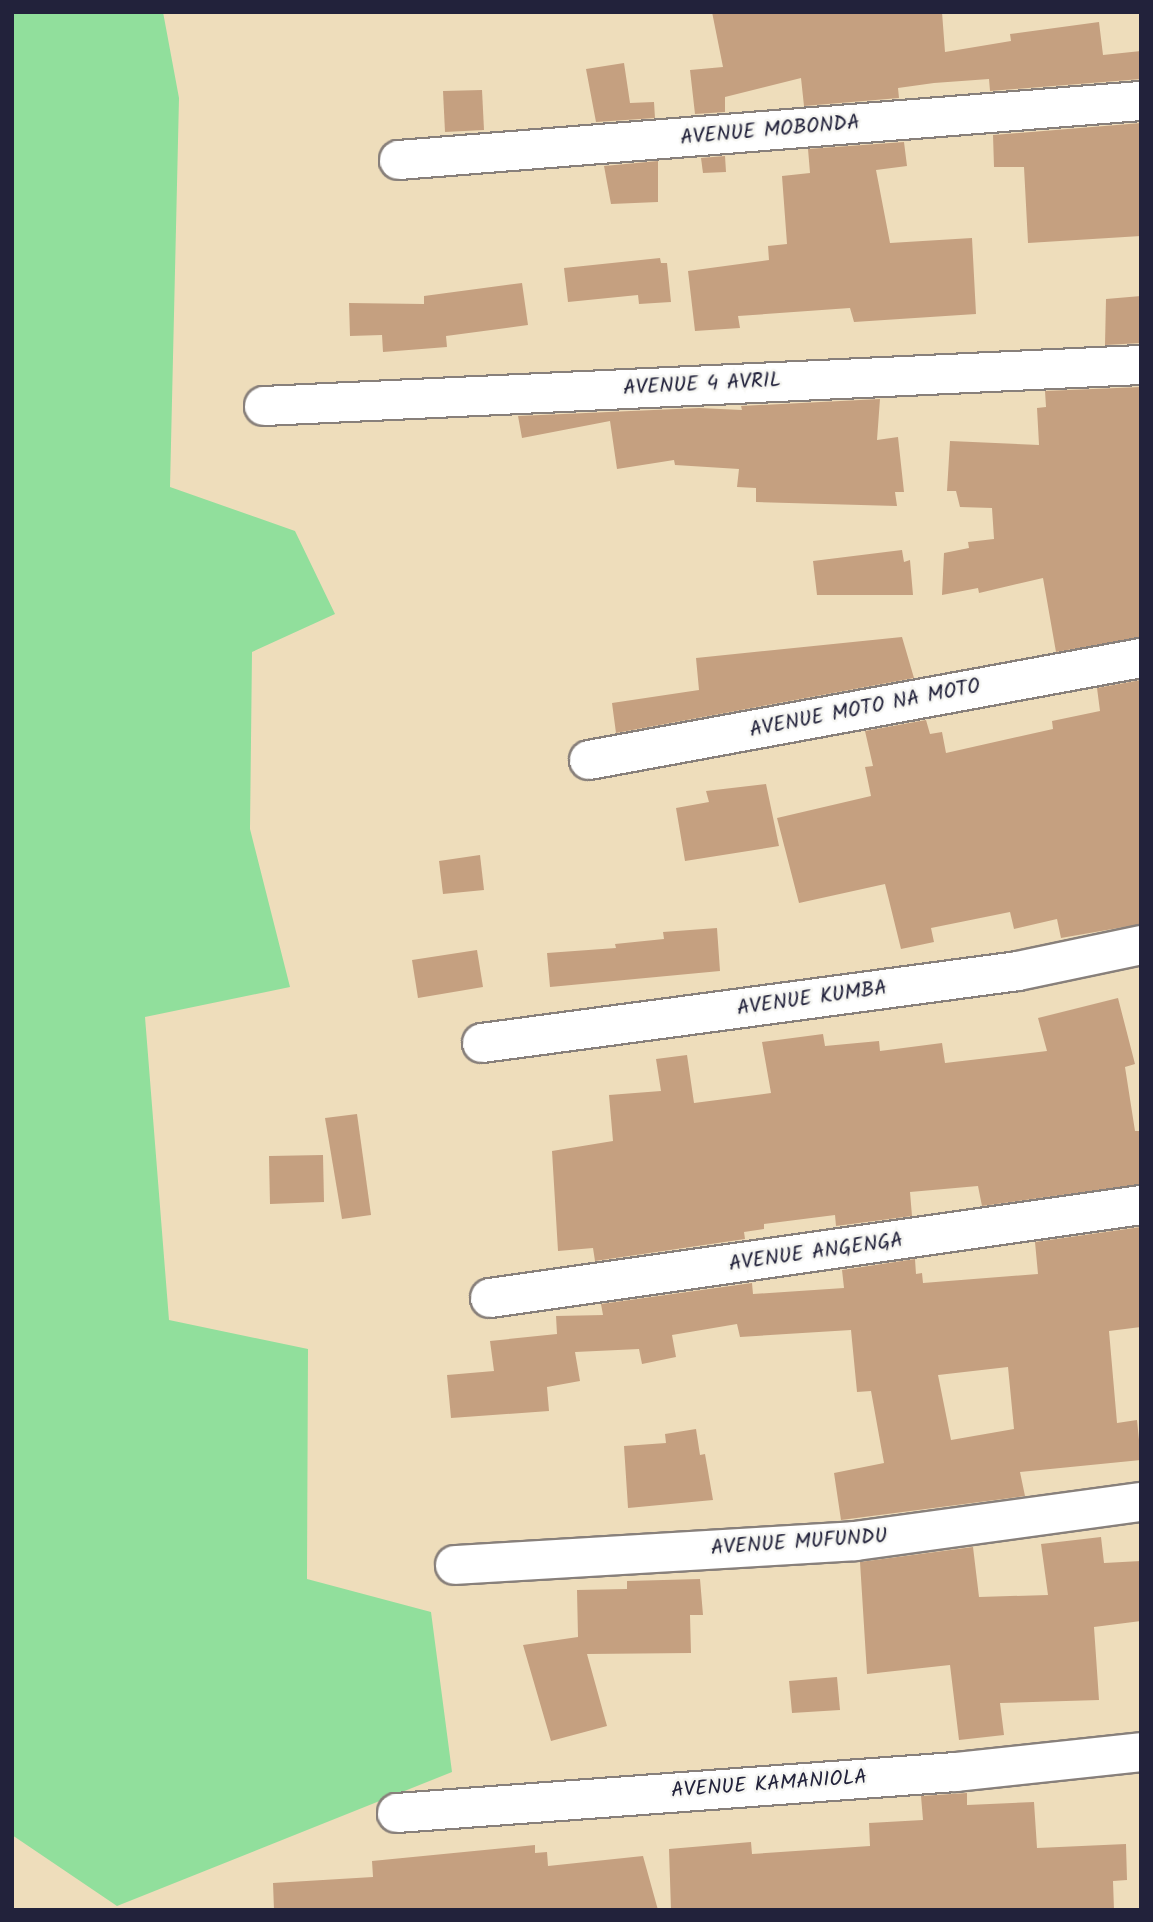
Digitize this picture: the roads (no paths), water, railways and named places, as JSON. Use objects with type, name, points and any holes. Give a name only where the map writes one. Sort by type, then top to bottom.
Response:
[{"type":"street","name":"AVENUE MOBONDA","points":[[399,160],[1141,101]]},
{"type":"street","name":"AVENUE 4 AVRIL","points":[[264,406],[1141,365]]},
{"type":"street","name":"AVENUE MOTO NA MOTO","points":[[589,761],[1141,658]]},
{"type":"street","name":"AVENUE KUMBA","points":[[482,1043],[1018,971],[1141,945]]},
{"type":"street","name":"AVENUE ANGENGA","points":[[491,1298],[1141,1205]]},
{"type":"street","name":"AVENUE MUFUNDU","points":[[455,1565],[855,1541],[1141,1502]]},
{"type":"street","name":"AVENUE KAMANIOLA","points":[[397,1813],[955,1772],[1141,1752]]}]
